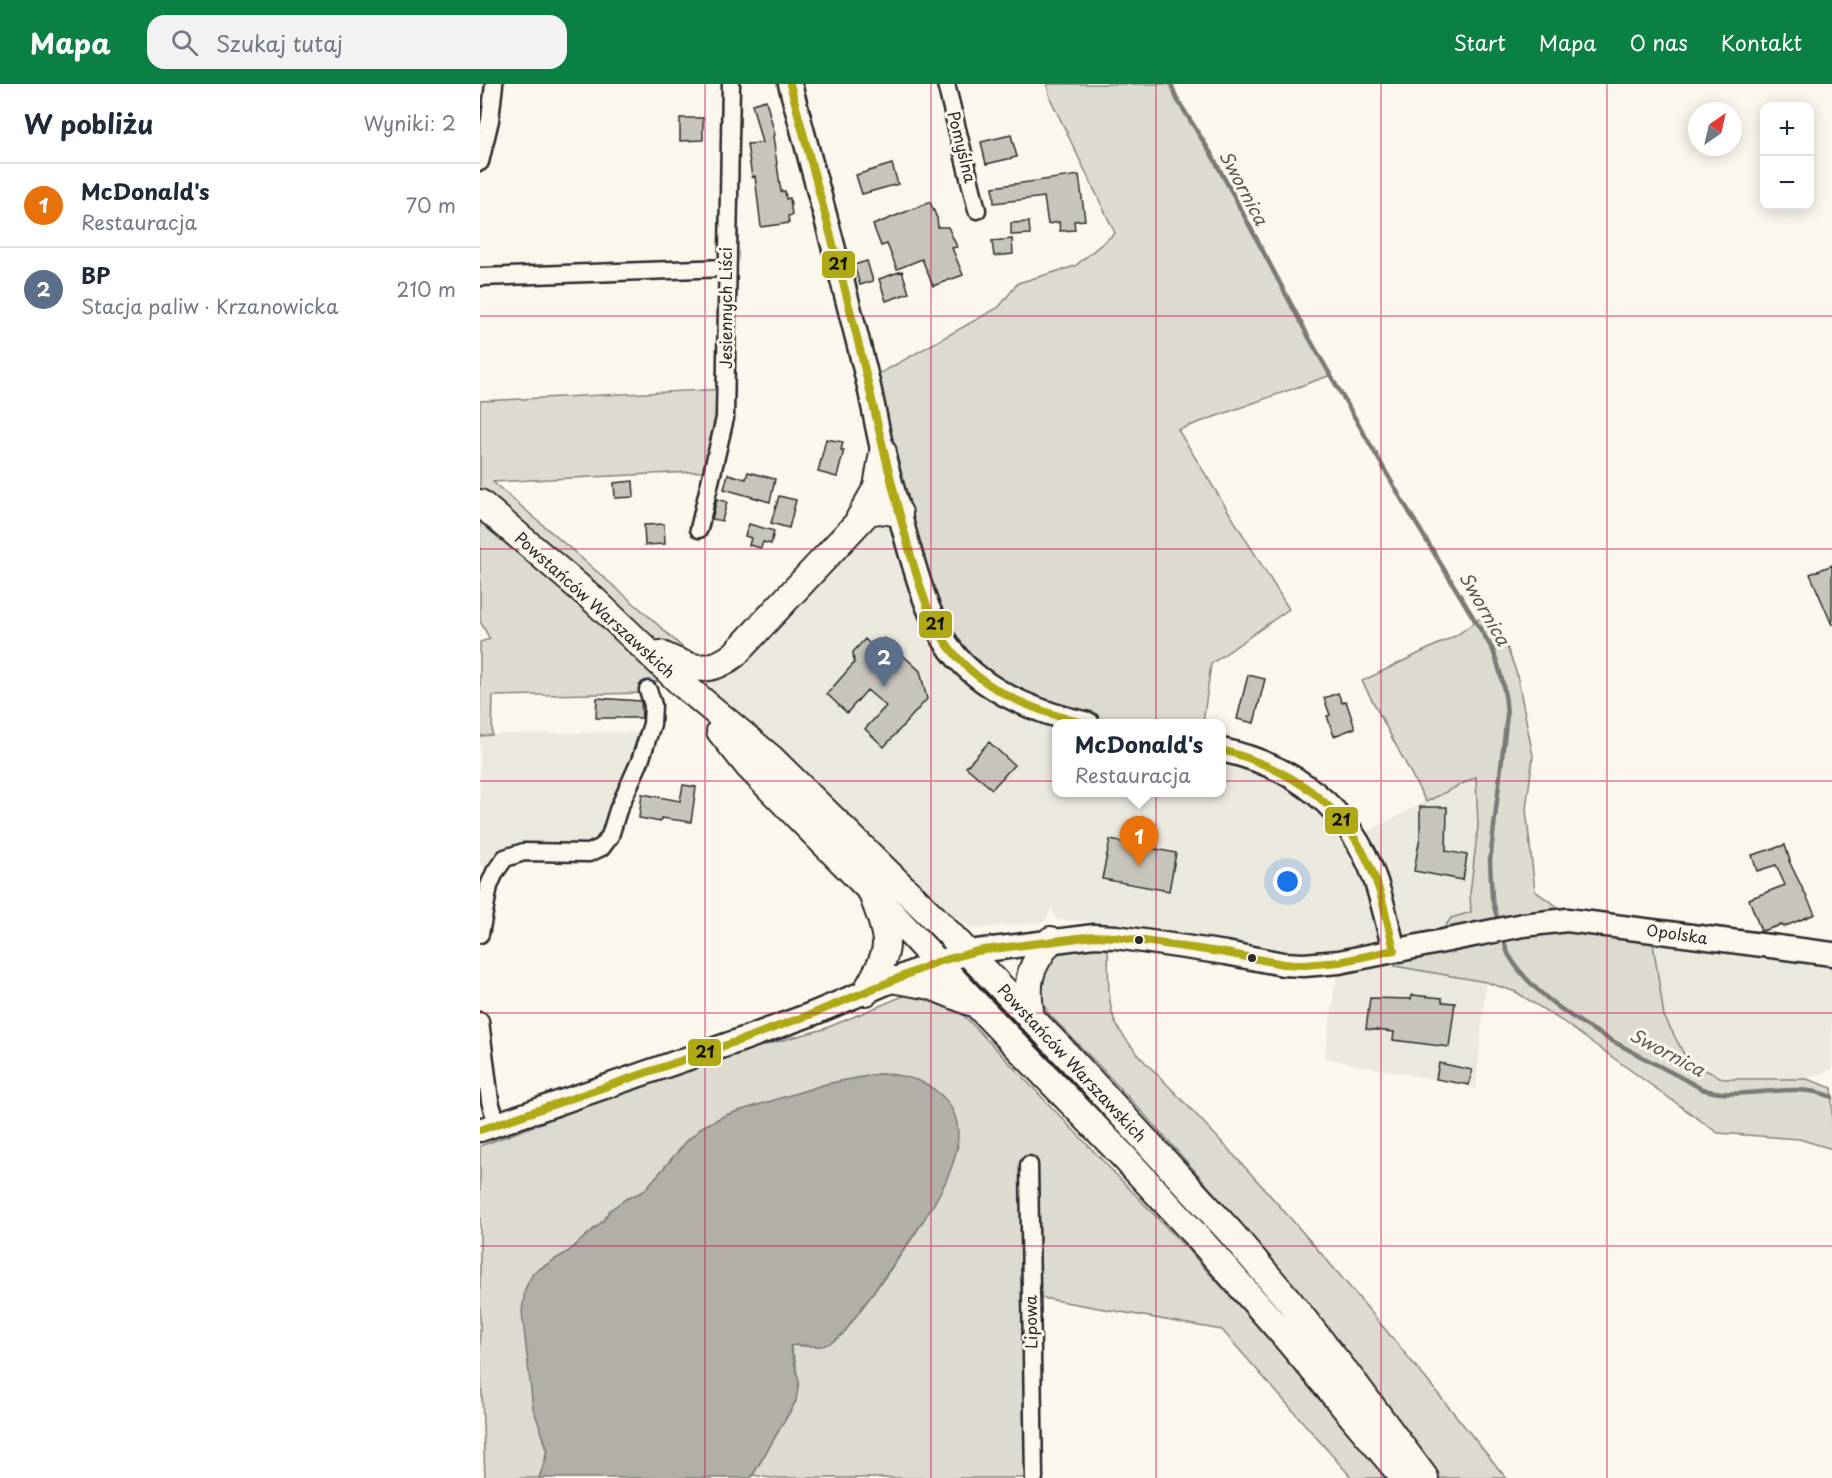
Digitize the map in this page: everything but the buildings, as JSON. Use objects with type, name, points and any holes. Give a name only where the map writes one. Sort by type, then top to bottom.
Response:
[{"type":"main road","points":[[859,519],[877,487],[882,452]]},
{"type":"main road","name":"Powstańców Warszawskich","points":[[480,502],[594,600],[682,684],[771,758],[1031,1019],[1215,1216],[1290,1302],[1425,1478]]},
{"type":"main road","points":[[646,648],[688,667],[706,669],[721,664],[734,655],[859,519],[874,510],[899,513]]},
{"type":"main road","name":"Powstańców Warszawskich","points":[[682,684],[749,767],[870,890],[1204,1244],[1404,1478]]},
{"type":"main road","points":[[866,992],[880,965],[886,945],[882,923],[870,890]]},
{"type":"main road","points":[[1031,1019],[1028,980],[1034,962],[1051,940]]},
{"type":"main road","points":[[896,980],[931,987],[976,1004]]},
{"type":"street","points":[[480,162],[487,136],[494,84]]},
{"type":"street","name":"Jesiennych Liści","points":[[699,529],[725,418],[731,84]]},
{"type":"street","points":[[790,84],[865,369],[882,452],[927,605],[939,632],[950,648],[988,684],[1048,713],[1072,719]]},
{"type":"street","name":"Pomyślna","points":[[946,84],[977,210]]},
{"type":"street","points":[[480,277],[726,268]]},
{"type":"street","points":[[480,934],[489,886],[495,872],[506,858],[524,852],[589,853],[602,848],[610,836],[652,724],[653,705],[648,690]]},
{"type":"street","points":[[1226,751],[1259,760],[1297,779],[1326,802],[1345,822],[1360,845],[1375,878],[1394,950]]},
{"type":"street","name":"Opolska","points":[[489,1127],[738,1041],[866,992],[936,962],[968,954],[1051,940],[1086,936],[1116,937],[1283,964],[1304,965],[1339,962],[1544,921],[1577,920],[1832,954]]},
{"type":"street","points":[[480,1022],[490,1101],[489,1127]]},
{"type":"street","name":"Lipowa","points":[[1029,1165],[1034,1478]]},
{"type":"shaded area","points":[[1047,84],[1171,84],[1177,99],[1212,155],[1331,375],[1178,430],[1289,609],[1211,664],[1204,719],[1070,719],[1048,713],[950,648],[868,380],[999,307],[1018,283],[1075,266],[1115,233],[1050,98]]},
{"type":"shaded area","points":[[726,389],[712,471],[493,482],[645,613],[706,669],[675,662],[648,690],[649,693],[493,696],[492,735],[480,736],[480,642],[490,639],[480,621],[480,401]]},
{"type":"shaded area","points":[[882,510],[1052,719],[1052,797],[1226,797],[1226,751],[1259,760],[1355,838],[1476,776],[1478,826],[1470,894],[1471,912],[1434,943],[1395,966],[1486,982],[1476,1088],[1324,1058],[1339,963],[1322,964],[1203,936],[1120,923],[1057,920],[1052,909],[1044,922],[972,929],[938,905],[795,760],[675,662],[699,669]]},
{"type":"shaded area","points":[[1486,614],[1499,626],[1517,674],[1533,756],[1526,809],[1535,891],[1577,920],[1651,930],[1664,1016],[1688,1062],[1724,1079],[1807,1079],[1832,1088],[1832,1149],[1799,1139],[1718,1133],[1562,1021],[1516,992],[1486,982],[1395,966],[1394,950],[1434,943],[1451,918],[1471,912],[1470,894],[1478,826],[1476,777],[1426,802],[1362,681],[1457,635]]},
{"type":"shaded area","points":[[643,732],[602,847],[524,852],[495,872],[480,865],[480,736]]},
{"type":"shaded area","points":[[1651,930],[1832,954],[1832,1069],[1807,1079],[1724,1079],[1688,1062],[1664,1016]]},
{"type":"shaded area","points":[[1108,945],[1111,1006],[1116,1024],[1124,1037],[1141,1058],[1237,1158],[1329,1263],[1506,1478],[1435,1478],[1264,1252],[1192,1168],[1048,1013],[1039,987],[1042,974],[1056,950]]},
{"type":"shaded area","points":[[908,994],[949,1000],[1191,1253],[1389,1478],[1352,1478],[1222,1330],[1031,1296],[1034,1478],[770,1478],[753,1475],[796,1401],[796,1363],[790,1346],[819,1344],[845,1332],[917,1231],[940,1190],[958,1146],[895,1074],[878,1074],[826,1084],[726,1115],[702,1127],[644,1191],[610,1210],[603,1221],[569,1251],[533,1273],[546,1457],[539,1478],[485,1478],[480,1345],[480,1146],[579,1109],[610,1094],[743,1051],[824,1029]]},
{"type":"shaded area","points":[[878,1074],[912,1078],[941,1095],[954,1114],[958,1135],[954,1158],[946,1182],[919,1228],[843,1334],[824,1345],[790,1346],[799,1381],[796,1401],[751,1478],[539,1478],[548,1450],[533,1408],[522,1312],[525,1289],[533,1273],[569,1251],[603,1221],[610,1210],[644,1191],[702,1127],[726,1115],[826,1084]]},
{"type":"waterway","name":"Swornica","points":[[1171,84],[1177,99],[1212,155],[1308,336],[1402,500],[1493,650],[1503,682],[1507,715],[1490,861],[1492,898],[1499,925]]},
{"type":"waterway","name":"Swornica","points":[[1502,935],[1510,957],[1526,978],[1547,998],[1571,1016],[1624,1048],[1702,1089],[1734,1094],[1800,1090],[1832,1097]]},
{"type":"transit line","name":"21","points":[[790,84],[849,305],[905,534],[932,618],[944,641],[965,666],[980,678],[1013,698],[1069,719]]},
{"type":"transit line","name":"21","points":[[1226,751],[1273,768],[1295,780],[1334,811],[1350,830],[1375,878],[1394,950]]},
{"type":"transit line","name":"21","points":[[480,1130],[738,1041],[812,1014],[937,962],[977,951],[1094,936],[1116,937],[1283,964],[1304,965],[1339,962],[1394,950]]},
{"type":"place","name":"BP","points":[[884,687]]},
{"type":"place","name":"McDonald's","points":[[1139,866]]}]
